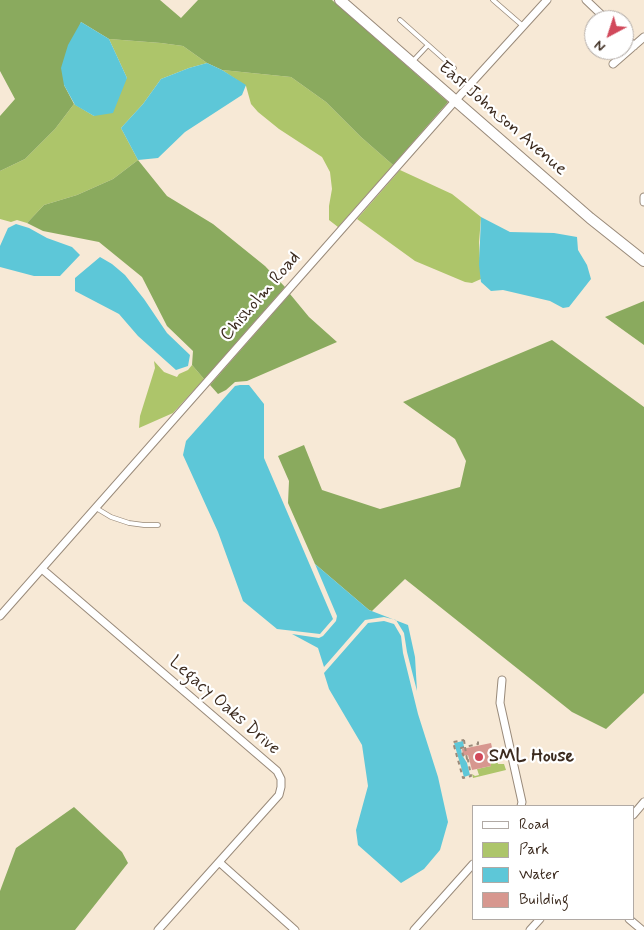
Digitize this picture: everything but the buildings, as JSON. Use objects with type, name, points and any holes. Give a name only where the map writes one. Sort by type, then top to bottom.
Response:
[{"type":"main road","name":"East Johnson Avenue","points":[[340,0],[590,218],[644,261]]},
{"type":"street","name":"Chisholm Road","points":[[0,616],[455,101],[547,0]]},
{"type":"street","points":[[586,0],[597,10]]},
{"type":"street","points":[[634,46],[644,37]]},
{"type":"street","points":[[613,64],[618,60]]},
{"type":"street","points":[[644,197],[644,202]]},
{"type":"street","name":"Legacy Oaks Drive","points":[[42,569],[277,772],[281,779],[279,795],[158,930]]},
{"type":"street","points":[[502,680],[500,703],[522,802],[520,805]]},
{"type":"street","points":[[634,814],[644,802]]},
{"type":"street","points":[[219,862],[295,930]]},
{"type":"street","points":[[414,930],[472,865]]},
{"type":"street","points":[[530,930],[539,920]]},
{"type":"street","points":[[630,920],[642,930]]},
{"type":"lane","points":[[493,0],[523,26]]},
{"type":"lane","points":[[400,20],[454,68]]},
{"type":"lane","points":[[412,63],[428,45]]},
{"type":"lane","points":[[96,508],[111,517],[130,523],[158,525]]},
{"type":"path","points":[[465,747],[464,740],[453,742],[463,778],[472,776],[468,760],[463,755],[461,748],[478,744],[478,741]]},
{"type":"green space","points":[[0,0],[160,0],[181,18],[198,0],[332,0],[448,102],[393,165],[361,137],[326,102],[291,77],[222,70],[207,63],[183,46],[109,39],[81,22],[64,85],[74,104],[55,129],[25,159],[0,171],[0,116],[15,99],[0,71]]},
{"type":"green space","points":[[109,39],[183,46],[207,63],[161,79],[143,104],[121,128],[138,160],[113,179],[77,195],[44,205],[27,223],[17,220],[11,222],[0,219],[0,171],[25,159],[55,129],[74,104],[94,116],[127,78]]},
{"type":"green space","points":[[222,70],[291,77],[326,102],[361,137],[393,165],[338,227],[329,220],[332,189],[330,172],[322,157],[279,129],[258,112],[251,104],[246,86]]},
{"type":"green space","points":[[138,160],[167,196],[213,224],[265,266],[285,287],[204,379],[192,365],[193,351],[167,326],[142,277],[99,242],[43,231],[27,223],[44,205],[77,195],[113,179]]},
{"type":"green space","points":[[400,170],[452,194],[481,217],[479,243],[481,279],[472,283],[465,282],[415,261],[357,219]]},
{"type":"green space","points":[[290,294],[309,317],[337,342],[247,381],[235,382],[218,394],[210,385]]},
{"type":"green space","points":[[644,301],[644,345],[605,317]]},
{"type":"green space","points":[[552,340],[644,407],[644,693],[606,729],[572,712],[405,579],[372,611],[369,610],[315,564],[288,503],[289,481],[278,456],[304,445],[322,490],[380,509],[460,487],[466,461],[455,439],[403,402]]},
{"type":"green space","points":[[154,361],[164,372],[177,377],[192,365],[204,379],[173,413],[139,428],[140,416],[155,368]]},
{"type":"green space","points":[[496,755],[498,764],[504,764],[506,770],[473,778],[472,774],[475,776],[479,775],[477,769],[491,766],[489,760]]},
{"type":"green space","points":[[74,807],[122,852],[128,863],[75,930],[0,930],[0,891],[16,848]]},
{"type":"water","points":[[81,22],[109,39],[127,78],[113,113],[94,116],[75,105],[64,85],[61,68],[68,45]]},
{"type":"water","points":[[207,63],[246,85],[242,95],[185,132],[158,158],[138,160],[121,128],[143,104],[161,79]]},
{"type":"water","points":[[481,217],[510,232],[554,233],[577,237],[578,250],[587,265],[591,279],[569,307],[563,308],[550,301],[503,290],[491,291],[481,282],[479,265]]},
{"type":"water","points":[[16,224],[72,247],[80,255],[60,276],[34,276],[0,267],[0,246],[8,228]]},
{"type":"water","points":[[100,257],[125,275],[167,333],[190,355],[188,366],[176,370],[138,336],[119,314],[75,291],[75,278]]},
{"type":"water","points":[[249,385],[264,404],[264,458],[333,619],[320,634],[277,629],[243,601],[218,532],[183,455],[186,441],[235,386]]},
{"type":"water","points":[[315,564],[369,610],[393,619],[384,617],[365,620],[324,667],[318,648],[292,634],[319,638],[336,621],[337,616]]},
{"type":"water","points":[[384,621],[394,624],[401,636],[403,653],[418,714],[438,777],[448,822],[440,850],[424,869],[401,883],[358,845],[356,830],[368,786],[362,745],[329,689],[324,673],[368,623]]},
{"type":"water","points":[[396,621],[408,625],[415,657],[417,691],[404,633]]},
{"type":"water","points":[[463,741],[462,755],[467,763],[470,775],[464,777],[454,743]]},
{"type":"place","name":"SML House","points":[[479,757]]}]
